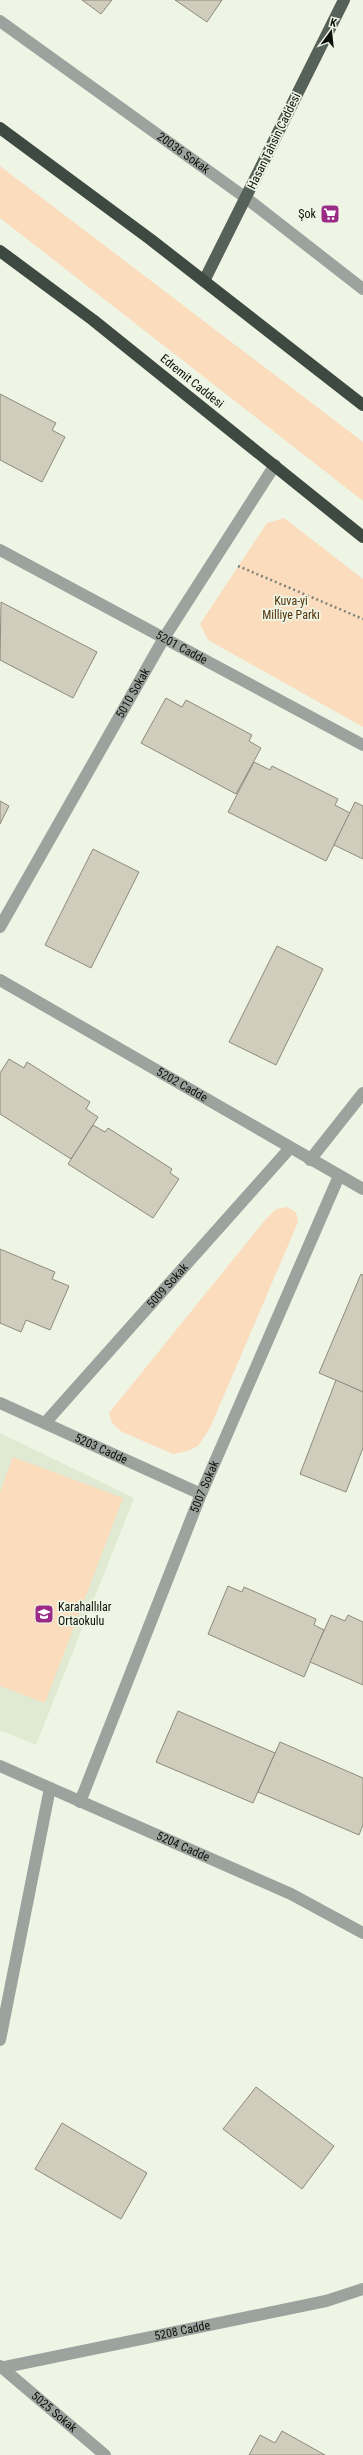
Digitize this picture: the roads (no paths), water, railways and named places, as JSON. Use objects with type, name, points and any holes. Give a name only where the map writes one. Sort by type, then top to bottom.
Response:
[{"type":"highway","points":[[0,128],[204,281],[363,405]]},
{"type":"highway","name":"Edremit Caddesi","points":[[0,251],[93,320],[363,537]]},
{"type":"main road","name":"Hasan Tahsin Caddesi","points":[[204,281],[344,0]]},
{"type":"street","name":"20036 Sokak","points":[[0,21],[246,198],[363,289]]},
{"type":"street","name":"5010 Sokak","points":[[0,927],[164,638],[275,465]]},
{"type":"street","name":"5201 Cadde","points":[[0,550],[363,745]]},
{"type":"street","name":"5202 Cadde","points":[[0,980],[363,1190]]},
{"type":"street","points":[[310,1160],[363,1093]]},
{"type":"street","name":"5009 Sokak","points":[[44,1423],[290,1148]]},
{"type":"street","name":"5007 Sokak","points":[[80,1802],[201,1494],[339,1176]]},
{"type":"street","name":"5203 Cadde","points":[[0,1403],[201,1494]]},
{"type":"street","name":"5204 Cadde","points":[[0,1766],[291,1894],[363,1933]]},
{"type":"street","points":[[0,2040],[50,1788]]},
{"type":"street","name":"5208 Cadde","points":[[1,2367],[326,2301],[363,2289]]},
{"type":"street","name":"5025 Sokak","points":[[1,2367],[105,2455]]},
{"type":"place","name":"Şok","points":[[330,214]]},
{"type":"place","name":"Karahallılar Ortaokulu","points":[[44,1614]]},
{"type":"park label","name":"Kuva-yi Milliye Parkı","points":[[291,608]]}]
